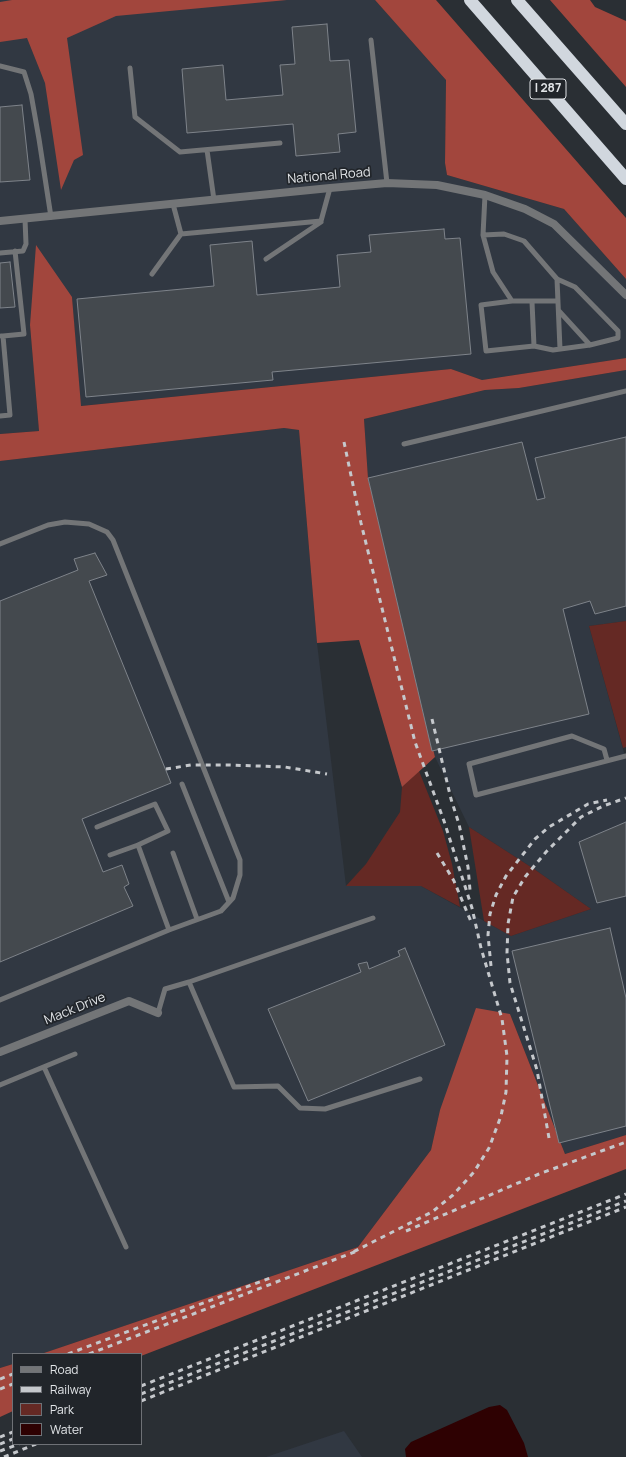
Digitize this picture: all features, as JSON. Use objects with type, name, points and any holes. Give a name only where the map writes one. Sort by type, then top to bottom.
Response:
[{"type":"highway","name":"I 287","points":[[470,0],[626,179]]},
{"type":"highway","name":"I 287","points":[[517,0],[626,124]]},
{"type":"street","name":"National Road","points":[[0,222],[388,183],[437,185],[484,194],[525,209],[554,224],[626,295]]},
{"type":"street","name":"Mack Drive","points":[[0,1052],[129,1000],[158,1013]]},
{"type":"lane","points":[[371,40],[388,183]]},
{"type":"lane","points":[[0,66],[24,72],[31,94],[51,217]]},
{"type":"lane","points":[[130,68],[135,117],[180,152],[280,143]]},
{"type":"lane","points":[[207,150],[214,200]]},
{"type":"lane","points":[[266,259],[321,221],[330,188]]},
{"type":"lane","points":[[484,194],[483,235],[493,272],[512,301]]},
{"type":"lane","points":[[174,204],[181,234]]},
{"type":"lane","points":[[0,253],[23,251],[26,244],[25,219]]},
{"type":"lane","points":[[152,274],[181,234],[321,221]]},
{"type":"lane","points":[[483,235],[504,234],[524,241],[557,279],[575,287],[619,333],[616,339],[590,345],[553,350],[534,346],[486,351],[481,305],[512,301],[558,301]]},
{"type":"lane","points":[[0,416],[10,415],[2,336],[24,334],[15,251]]},
{"type":"lane","points":[[557,279],[560,349]]},
{"type":"lane","points":[[532,302],[534,346]]},
{"type":"lane","points":[[559,311],[590,345]]},
{"type":"lane","points":[[404,444],[626,391]]},
{"type":"lane","points":[[0,544],[48,525],[65,522],[89,524],[107,532],[113,540],[236,845],[240,860],[240,875],[233,898],[221,911],[169,930],[0,1000]]},
{"type":"lane","points":[[607,760],[604,749],[572,736],[469,764],[476,795],[626,756]]},
{"type":"lane","points":[[182,784],[229,902]]},
{"type":"lane","points":[[97,827],[155,804],[168,831],[110,856]]},
{"type":"lane","points":[[138,845],[169,930]]},
{"type":"lane","points":[[172,853],[197,919]]},
{"type":"lane","points":[[158,1013],[165,989],[373,918]]},
{"type":"lane","points":[[188,982],[234,1087],[278,1086],[300,1108],[326,1109],[420,1079]]},
{"type":"lane","points":[[0,1085],[75,1054]]},
{"type":"lane","points":[[44,1067],[126,1247]]},
{"type":"shaded area","points":[[0,0],[375,0],[446,80],[445,163],[447,175],[564,209],[626,279],[626,358],[482,380],[451,369],[80,406],[72,297],[30,325],[39,431],[0,434]]},
{"type":"shaded area","points":[[12,0],[287,0],[116,16],[67,38],[83,155],[74,160],[61,190],[45,83],[27,38],[0,42],[0,2]]},
{"type":"shaded area","points":[[375,0],[436,0],[626,218],[626,279],[564,209],[447,175],[445,163],[446,80]]},
{"type":"shaded area","points":[[550,0],[590,0],[595,7],[626,21],[626,87]]},
{"type":"shaded area","points":[[36,245],[72,297],[81,406],[451,369],[482,380],[626,358],[626,370],[519,388],[485,390],[364,419],[368,478],[435,757],[402,787],[359,640],[317,643],[299,430],[284,428],[0,461],[0,434],[39,431],[30,325]]},
{"type":"shaded area","points":[[626,370],[626,621],[589,626],[626,760],[626,1135],[565,1154],[510,1014],[440,1110],[431,1150],[358,1247],[44,1353],[12,1353],[12,1364],[0,1368],[0,461],[284,428],[299,430],[317,643],[346,886],[421,886],[511,936],[591,909],[534,869],[469,827],[435,757],[368,478],[364,419],[485,390],[519,388]]},
{"type":"shaded area","points":[[476,1008],[510,1014],[565,1154],[626,1135],[626,1169],[142,1356],[142,1353],[44,1353],[358,1247],[431,1150],[440,1110]]},
{"type":"shaded area","points":[[12,1364],[12,1411],[0,1417],[0,1368]]},
{"type":"shaded area","points":[[344,1431],[362,1457],[266,1457]]},
{"type":"green space","points":[[626,621],[626,747],[623,748],[589,626]]},
{"type":"green space","points":[[419,771],[443,831],[452,864],[460,907],[421,886],[346,886],[366,864],[400,812],[402,787]]},
{"type":"green space","points":[[469,827],[534,869],[591,909],[511,936],[484,921]]},
{"type":"water","points":[[500,1405],[507,1410],[524,1443],[528,1457],[406,1457],[405,1449],[411,1442],[489,1407]]},
{"type":"building","points":[[327,24],[330,61],[349,60],[356,132],[338,134],[340,152],[296,156],[293,124],[187,133],[182,69],[223,65],[226,100],[283,95],[280,65],[295,64],[292,27]]},
{"type":"building","points":[[22,105],[30,180],[0,182],[0,107]]},
{"type":"building","points":[[444,229],[445,239],[460,238],[471,354],[272,372],[273,380],[86,397],[77,299],[214,286],[210,245],[252,241],[257,295],[340,287],[337,255],[371,252],[369,235]]},
{"type":"building","points":[[10,262],[15,307],[0,308],[0,263]]},
{"type":"building","points":[[626,437],[626,606],[595,614],[590,601],[563,609],[589,714],[432,751],[368,478],[522,442],[537,500],[545,498],[535,458]]},
{"type":"building","points":[[95,553],[107,575],[89,581],[171,783],[82,819],[103,872],[122,865],[129,884],[124,887],[133,906],[0,962],[0,601],[78,570],[74,559]]},
{"type":"building","points":[[626,822],[626,896],[597,903],[579,842]]},
{"type":"building","points":[[610,928],[626,998],[626,1126],[559,1143],[512,951]]},
{"type":"building","points":[[405,948],[445,1045],[308,1101],[268,1009],[361,972],[358,964],[367,962],[369,969],[400,956],[398,951]]},
{"type":"railway","points":[[344,442],[361,523],[415,742],[444,821],[472,908],[481,948],[502,1019],[507,1056],[506,1092],[501,1116],[489,1148],[474,1172],[453,1195],[432,1212],[353,1252]]},
{"type":"railway","points":[[432,719],[451,799],[459,824],[468,867],[470,890]]},
{"type":"railway","points":[[166,769],[191,765],[230,765],[285,767],[327,774]]},
{"type":"railway","points":[[549,1138],[537,1070],[510,983],[507,953],[508,924],[513,897],[525,877],[546,852],[581,817],[603,806],[626,798]]},
{"type":"railway","points":[[491,966],[488,935],[490,914],[496,895],[506,876],[535,839],[549,827],[588,804],[607,800]]},
{"type":"railway","points":[[437,853],[454,881],[472,924]]},
{"type":"railway","points":[[406,1231],[539,1174],[626,1142]]},
{"type":"railway","points":[[142,1386],[626,1194]]},
{"type":"railway","points":[[142,1394],[626,1201]]},
{"type":"railway","points":[[142,1401],[626,1207]]},
{"type":"railway","points":[[92,1353],[357,1251]]},
{"type":"railway","points":[[71,1353],[270,1278]]},
{"type":"railway","points":[[0,1379],[12,1374]]},
{"type":"railway","points":[[0,1389],[12,1384]]},
{"type":"railway","points":[[0,1437],[12,1432]]},
{"type":"railway","points":[[0,1444],[12,1439]]},
{"type":"railway","points":[[0,1451],[16,1445]]},
{"type":"railway","points":[[4,1457],[34,1445]]}]
